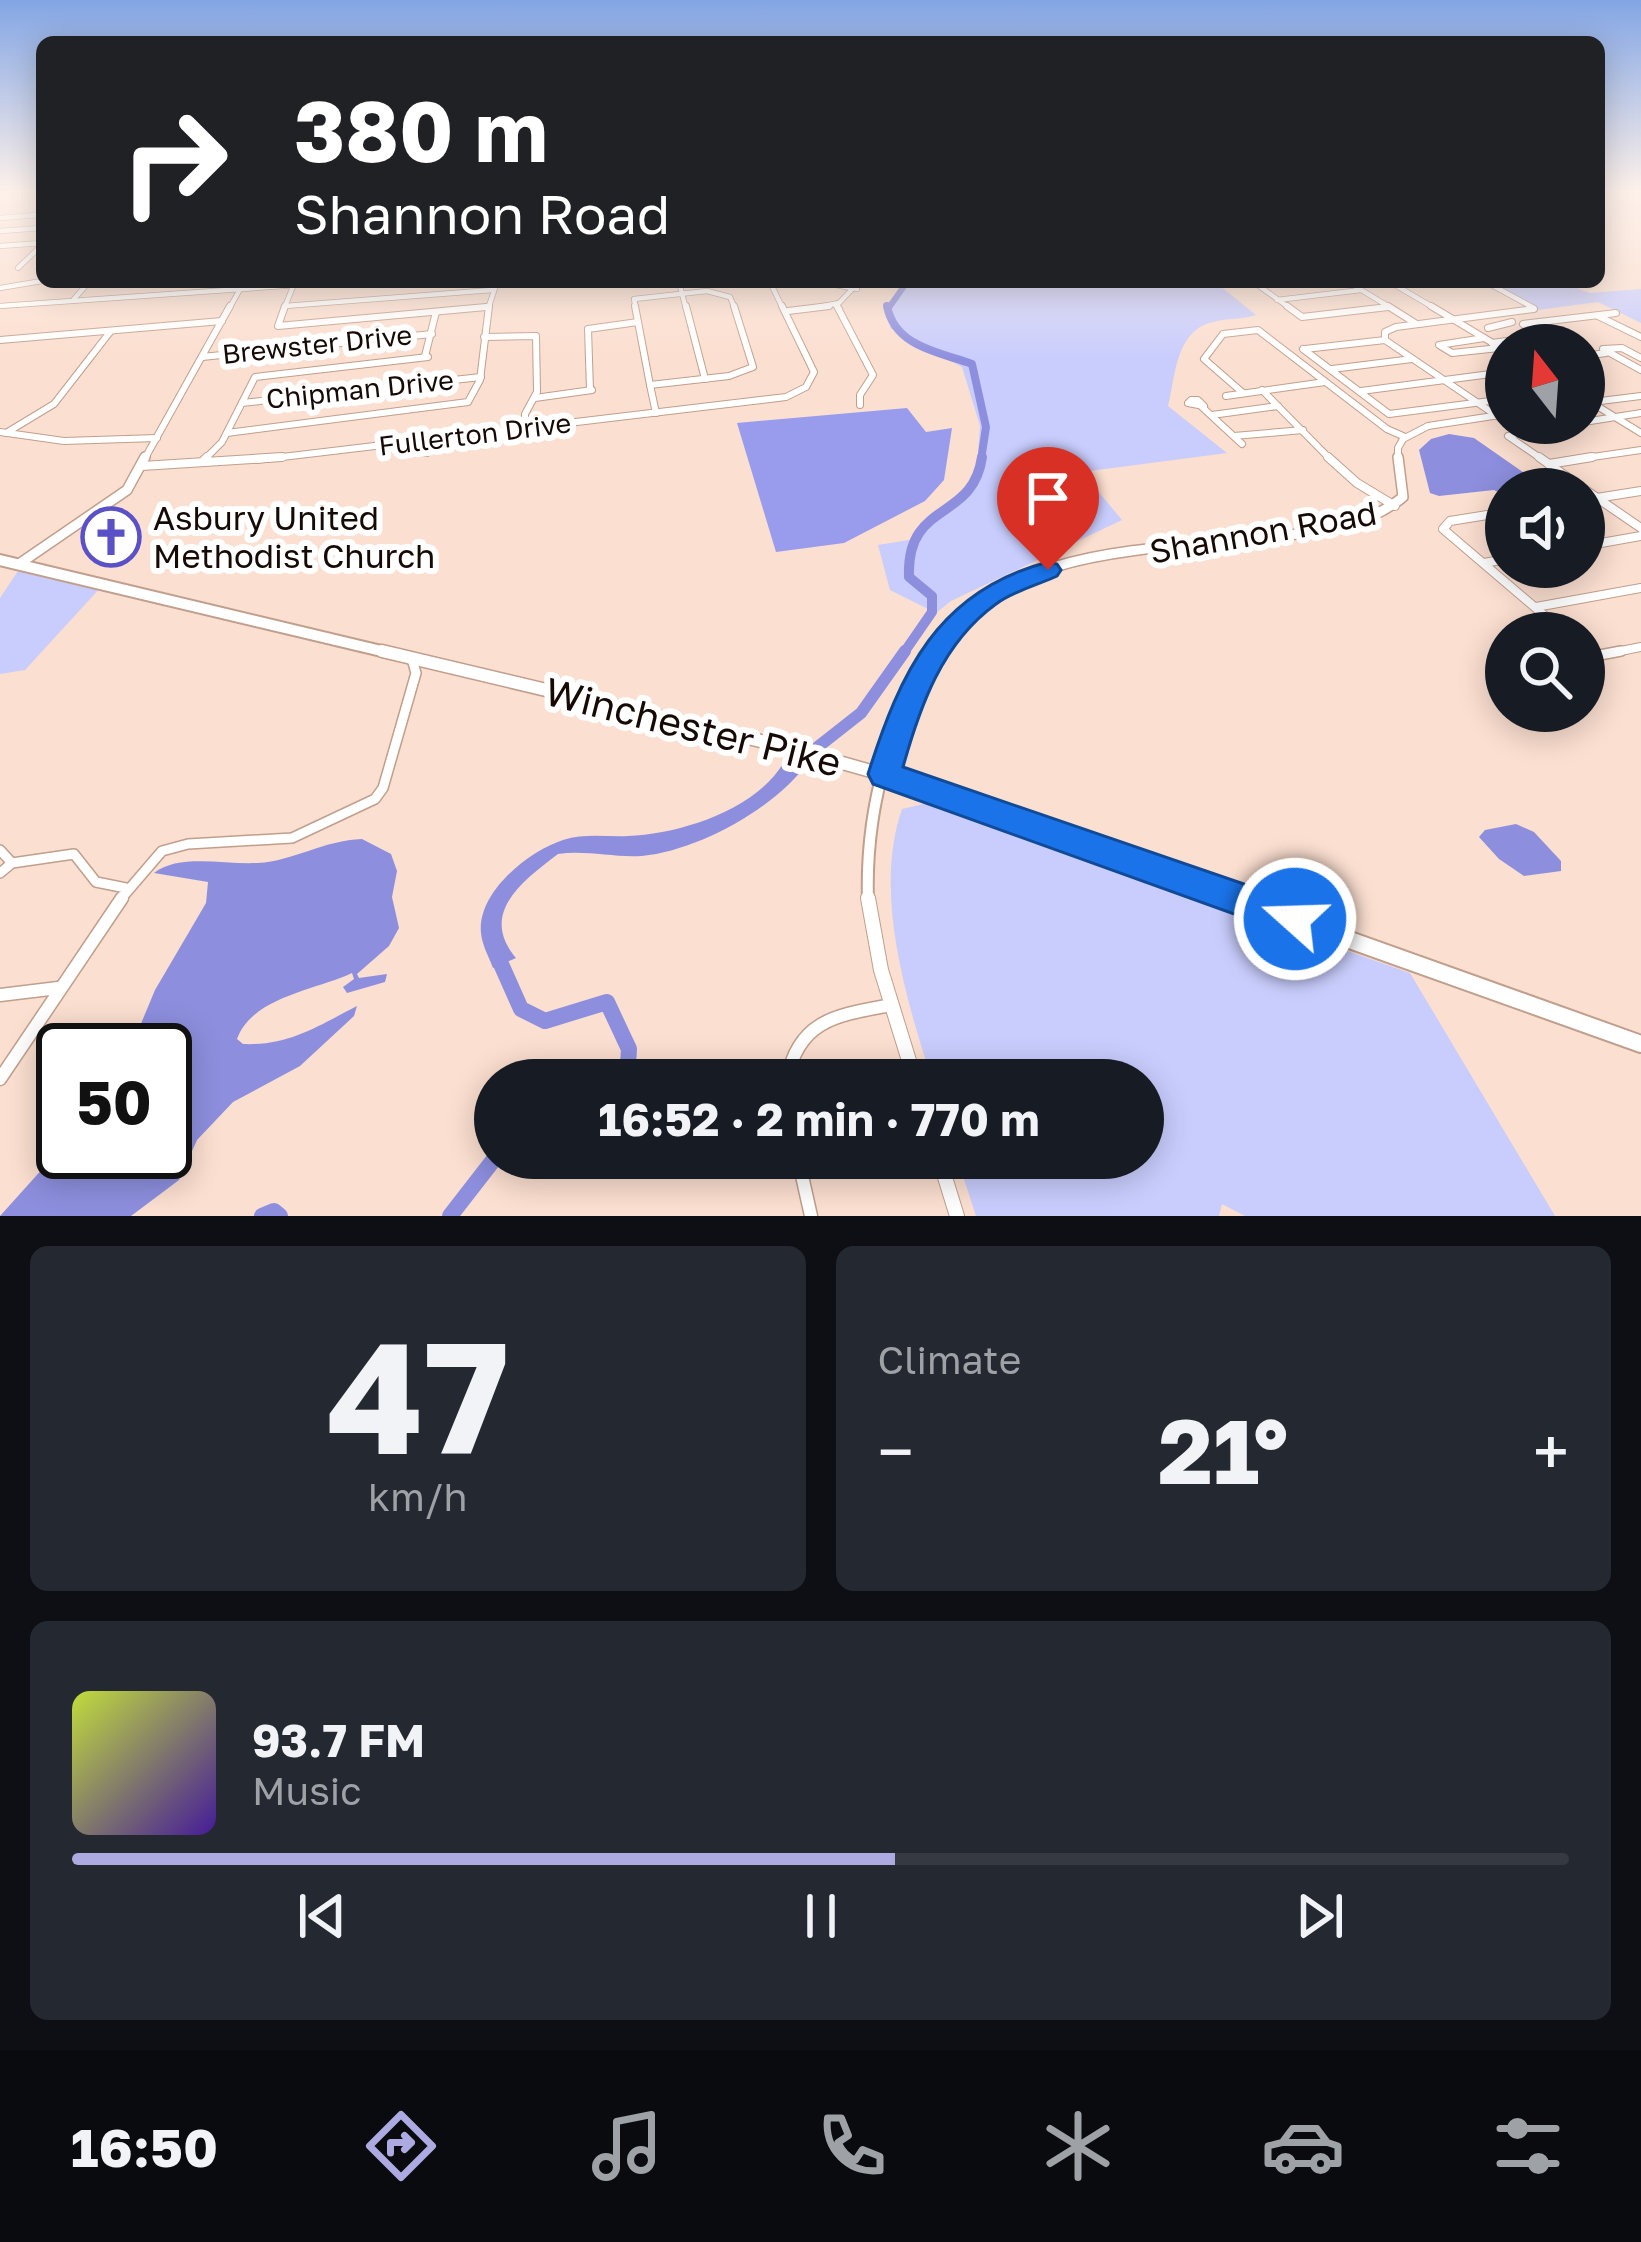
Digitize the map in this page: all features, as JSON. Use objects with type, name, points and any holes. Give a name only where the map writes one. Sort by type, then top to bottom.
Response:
[{"type":"main road","name":"Winchester Pike","points":[[0,560],[884,774],[1641,1044]]},
{"type":"street","points":[[18,268],[36,250]]},
{"type":"street","points":[[0,288],[36,282]]},
{"type":"street","points":[[72,300],[83,288]]},
{"type":"street","points":[[0,306],[209,288]]},
{"type":"street","points":[[20,564],[115,501],[142,466],[241,288]]},
{"type":"street","points":[[292,288],[280,326],[486,307]]},
{"type":"street","points":[[680,288],[705,379]]},
{"type":"street","points":[[774,288],[787,311],[835,305],[855,288]]},
{"type":"street","points":[[1261,288],[1302,317],[1388,307]]},
{"type":"street","points":[[1358,288],[1416,324]]},
{"type":"street","points":[[1400,288],[1484,338]]},
{"type":"street","points":[[1385,340],[1390,329],[1534,309],[1497,288]]},
{"type":"street","points":[[227,433],[442,409],[473,399],[481,377],[486,307],[493,290],[284,306]]},
{"type":"street","points":[[1275,300],[1361,290]]},
{"type":"street","points":[[650,385],[743,373],[754,360],[731,299],[723,293],[635,296],[638,322],[650,385],[656,413]]},
{"type":"street","points":[[835,305],[843,311],[845,325],[872,371],[860,406]]},
{"type":"street","name":"Fullerton Drive","points":[[142,466],[244,463],[780,398],[806,387],[813,367],[787,311]]},
{"type":"street","points":[[202,462],[227,433],[252,378],[426,357],[436,312]]},
{"type":"street","points":[[1498,314],[1525,324],[1616,313]]},
{"type":"street","points":[[1596,316],[1641,337]]},
{"type":"street","points":[[0,340],[222,321]]},
{"type":"street","points":[[535,398],[593,390],[589,327],[638,322]]},
{"type":"street","points":[[1504,324],[1512,322]]},
{"type":"street","points":[[1243,393],[1204,358],[1223,334],[1258,330],[1405,437],[1428,425],[1485,420]]},
{"type":"street","points":[[3,433],[54,404],[111,331]]},
{"type":"street","points":[[484,337],[534,332],[536,336],[535,398],[525,414],[525,429]]},
{"type":"street","name":"Brewster Drive","points":[[202,357],[432,334]]},
{"type":"street","points":[[1484,338],[1438,345],[1451,353],[1485,351]]},
{"type":"street","points":[[1485,402],[1478,403],[1394,415],[1303,349],[1385,340],[1412,359],[1478,403],[1485,407]]},
{"type":"street","points":[[1641,349],[1604,349],[1641,370]]},
{"type":"street","points":[[1627,351],[1641,358]]},
{"type":"street","points":[[1330,369],[1412,359]]},
{"type":"street","points":[[1360,392],[1485,375]]},
{"type":"street","name":"Chipman Drive","points":[[240,403],[481,377]]},
{"type":"street","points":[[1226,397],[1326,382]]},
{"type":"street","name":"Shannon Road","points":[[1262,390],[1369,493],[1396,506]]},
{"type":"street","points":[[1605,399],[1641,395]]},
{"type":"street","points":[[739,404],[742,415]]},
{"type":"street","points":[[1212,415],[1280,406]]},
{"type":"street","points":[[1202,407],[1242,444]]},
{"type":"street","points":[[1605,411],[1641,433]]},
{"type":"street","points":[[1605,419],[1641,413]]},
{"type":"street","points":[[1234,436],[1304,430]]},
{"type":"street","points":[[1267,431],[1277,441]]},
{"type":"street","points":[[3,433],[76,442],[157,438]]},
{"type":"street","name":"Shannon Road","points":[[909,1059],[870,919],[866,880],[870,824],[902,712],[942,639],[964,614],[1005,586],[1072,565],[1357,522],[1396,506],[1405,488],[1398,453],[1405,437]]},
{"type":"street","points":[[427,453],[429,440]]},
{"type":"street","points":[[1521,444],[1554,468]]},
{"type":"street","points":[[1548,464],[1641,451]]},
{"type":"street","points":[[1605,497],[1641,491]]},
{"type":"street","points":[[1605,504],[1641,532]]},
{"type":"street","points":[[1485,516],[1443,525],[1540,612]]},
{"type":"street","points":[[1605,541],[1641,532]]},
{"type":"street","points":[[1534,607],[1641,588]]},
{"type":"street","points":[[1605,652],[1641,647]]},
{"type":"street","points":[[0,1079],[126,888],[171,846],[292,838],[371,802],[383,788],[416,673],[412,659]]},
{"type":"street","points":[[416,673],[432,664]]},
{"type":"street","points":[[0,850],[12,863]]},
{"type":"street","points":[[0,873],[12,863],[74,854],[95,881],[126,888]]},
{"type":"street","points":[[0,995],[59,988]]},
{"type":"street","points":[[792,1059],[795,1044],[814,1024],[892,1004]]},
{"type":"street","points":[[803,1179],[812,1216]]},
{"type":"street","points":[[946,1179],[957,1216]]},
{"type":"shaded area","points":[[900,288],[1222,288],[1256,315],[1209,323],[1189,337],[1178,359],[1168,406],[1227,453],[1082,472],[1122,520],[951,601],[936,613],[890,590],[878,545],[915,539],[976,483],[980,426],[962,367],[890,328],[889,302]]},
{"type":"shaded area","points":[[1495,288],[1576,288],[1590,293],[1641,289],[1641,323],[1598,302],[1530,311]]},
{"type":"shaded area","points":[[907,408],[926,432],[952,428],[944,480],[925,501],[844,543],[776,552],[737,423]]},
{"type":"shaded area","points":[[1449,434],[1474,438],[1517,468],[1485,468],[1485,491],[1430,493],[1419,450],[1431,439]]},
{"type":"shaded area","points":[[20,568],[101,587],[25,670],[0,674],[0,598]]},
{"type":"shaded area","points":[[788,754],[810,759],[779,793],[712,836],[642,856],[558,854],[509,900],[502,927],[516,958],[493,968],[482,937],[482,918],[496,888],[521,863],[571,838],[650,834],[720,814],[761,789]]},
{"type":"shaded area","points":[[928,803],[1410,973],[1555,1216],[1245,1216],[1222,1204],[1219,1216],[976,1216],[964,1179],[1164,1179],[1164,1059],[926,1059],[903,981],[892,910],[894,841],[902,809]]},
{"type":"shaded area","points":[[1516,824],[1534,832],[1561,861],[1561,871],[1524,876],[1479,837],[1485,830]]},
{"type":"shaded area","points":[[362,839],[391,854],[397,871],[392,897],[399,928],[389,946],[357,974],[359,978],[387,974],[385,982],[347,993],[343,987],[354,979],[352,973],[256,1013],[237,1039],[243,1044],[289,1038],[357,1006],[354,1016],[300,1066],[233,1102],[192,1151],[192,1023],[141,1023],[206,903],[208,882],[154,873],[176,863],[271,861]]},
{"type":"shaded area","points":[[36,1176],[179,1179],[131,1216],[0,1216]]},
{"type":"waterway","points":[[888,309],[903,288]]},
{"type":"waterway","points":[[888,309],[899,331],[909,339],[972,364],[986,427],[981,460]]},
{"type":"waterway","points":[[903,654],[932,612],[932,596],[909,577],[911,552],[928,522],[966,492],[982,457]]},
{"type":"waterway","points":[[805,757],[861,713],[905,651]]},
{"type":"waterway","points":[[497,955],[521,1009],[545,1021],[607,1002],[629,1049],[628,1059]]},
{"type":"waterway","points":[[450,1216],[479,1179]]},
{"type":"waterway","points":[[262,1216],[274,1211],[280,1216]]},
{"type":"place","name":"Asbury United Methodist Church","points":[[111,537]]},
{"type":"route","points":[[1048,570],[988,596],[947,632],[905,705],[884,774],[1295,919]]}]
